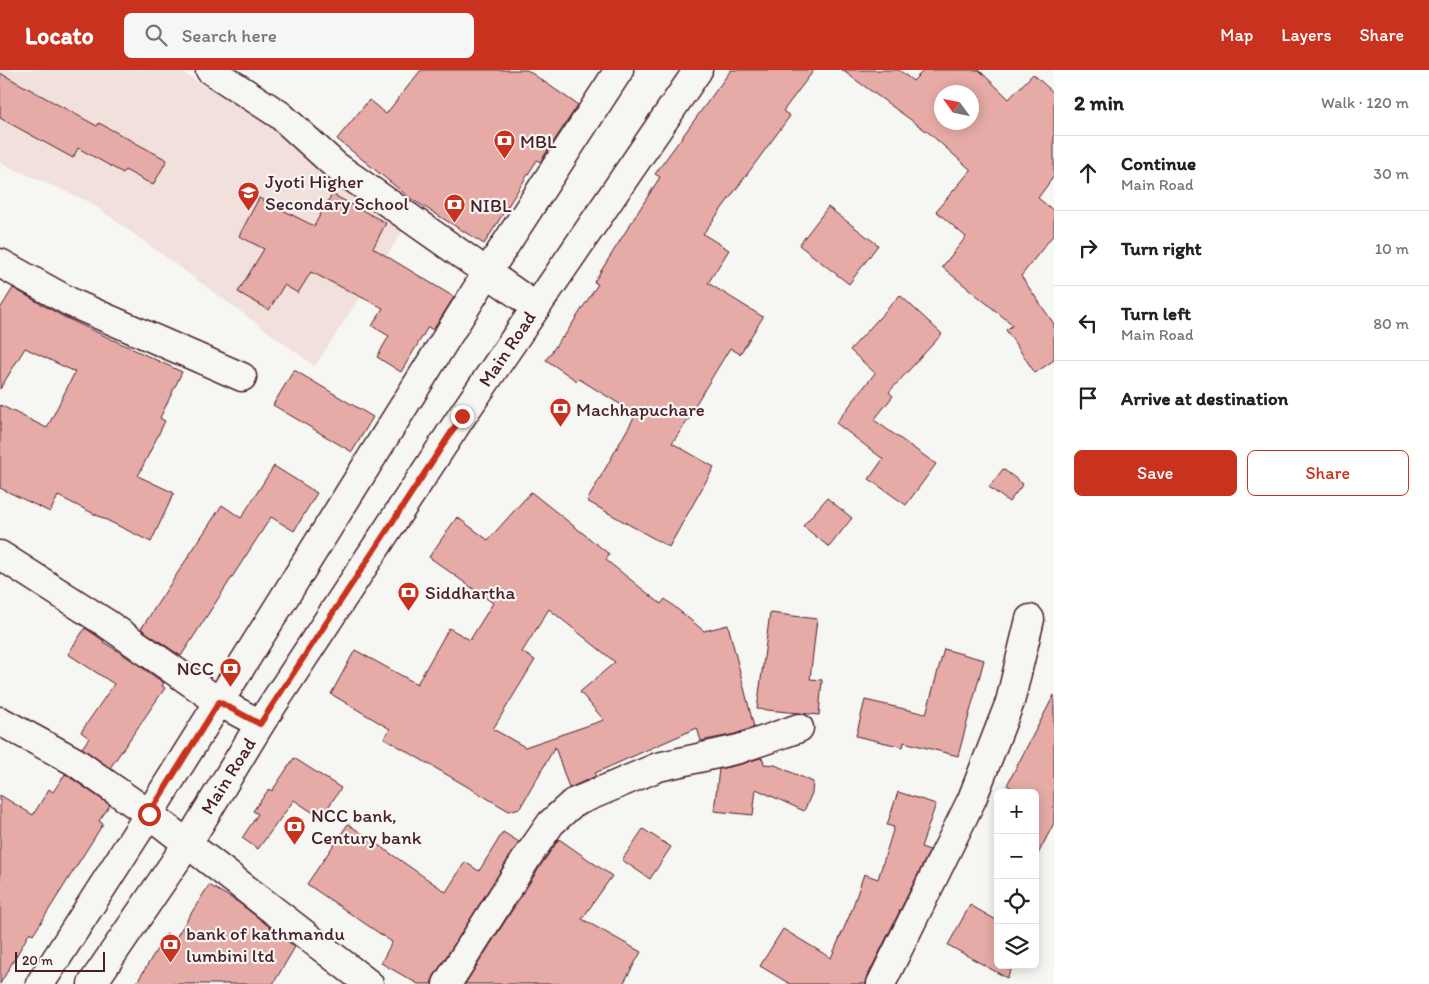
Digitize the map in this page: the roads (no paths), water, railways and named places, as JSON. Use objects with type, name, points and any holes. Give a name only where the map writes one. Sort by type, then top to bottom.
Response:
[{"type":"main road","points":[[210,70],[280,115],[336,166],[536,306]]},
{"type":"main road","points":[[40,984],[149,814],[487,273],[619,70]]},
{"type":"main road","name":"Main Road","points":[[92,984],[188,843],[260,724],[462,416],[698,70]]},
{"type":"main road","points":[[0,263],[72,303],[242,377]]},
{"type":"main road","points":[[0,555],[106,623],[219,702],[260,724]]},
{"type":"main road","points":[[881,984],[972,799],[1010,702],[1030,619]]},
{"type":"main road","points":[[0,721],[74,761],[149,814],[369,984]]},
{"type":"main road","points":[[447,984],[528,856],[551,823],[573,803],[658,767],[739,749],[799,728]]},
{"type":"place","name":"MBL","points":[[504,160]]},
{"type":"place","name":"Jyoti Higher Secondary School","points":[[249,211]]},
{"type":"place","name":"NIBL","points":[[454,224]]},
{"type":"place","name":"Machhapuchare","points":[[560,428]]},
{"type":"place","name":"Siddhartha","points":[[409,611]]},
{"type":"place","name":"NCC","points":[[230,687]]},
{"type":"place","name":"NCC bank, Century bank","points":[[295,845]]},
{"type":"place","name":"bank of kathmandu lumbini ltd","points":[[170,963]]}]
